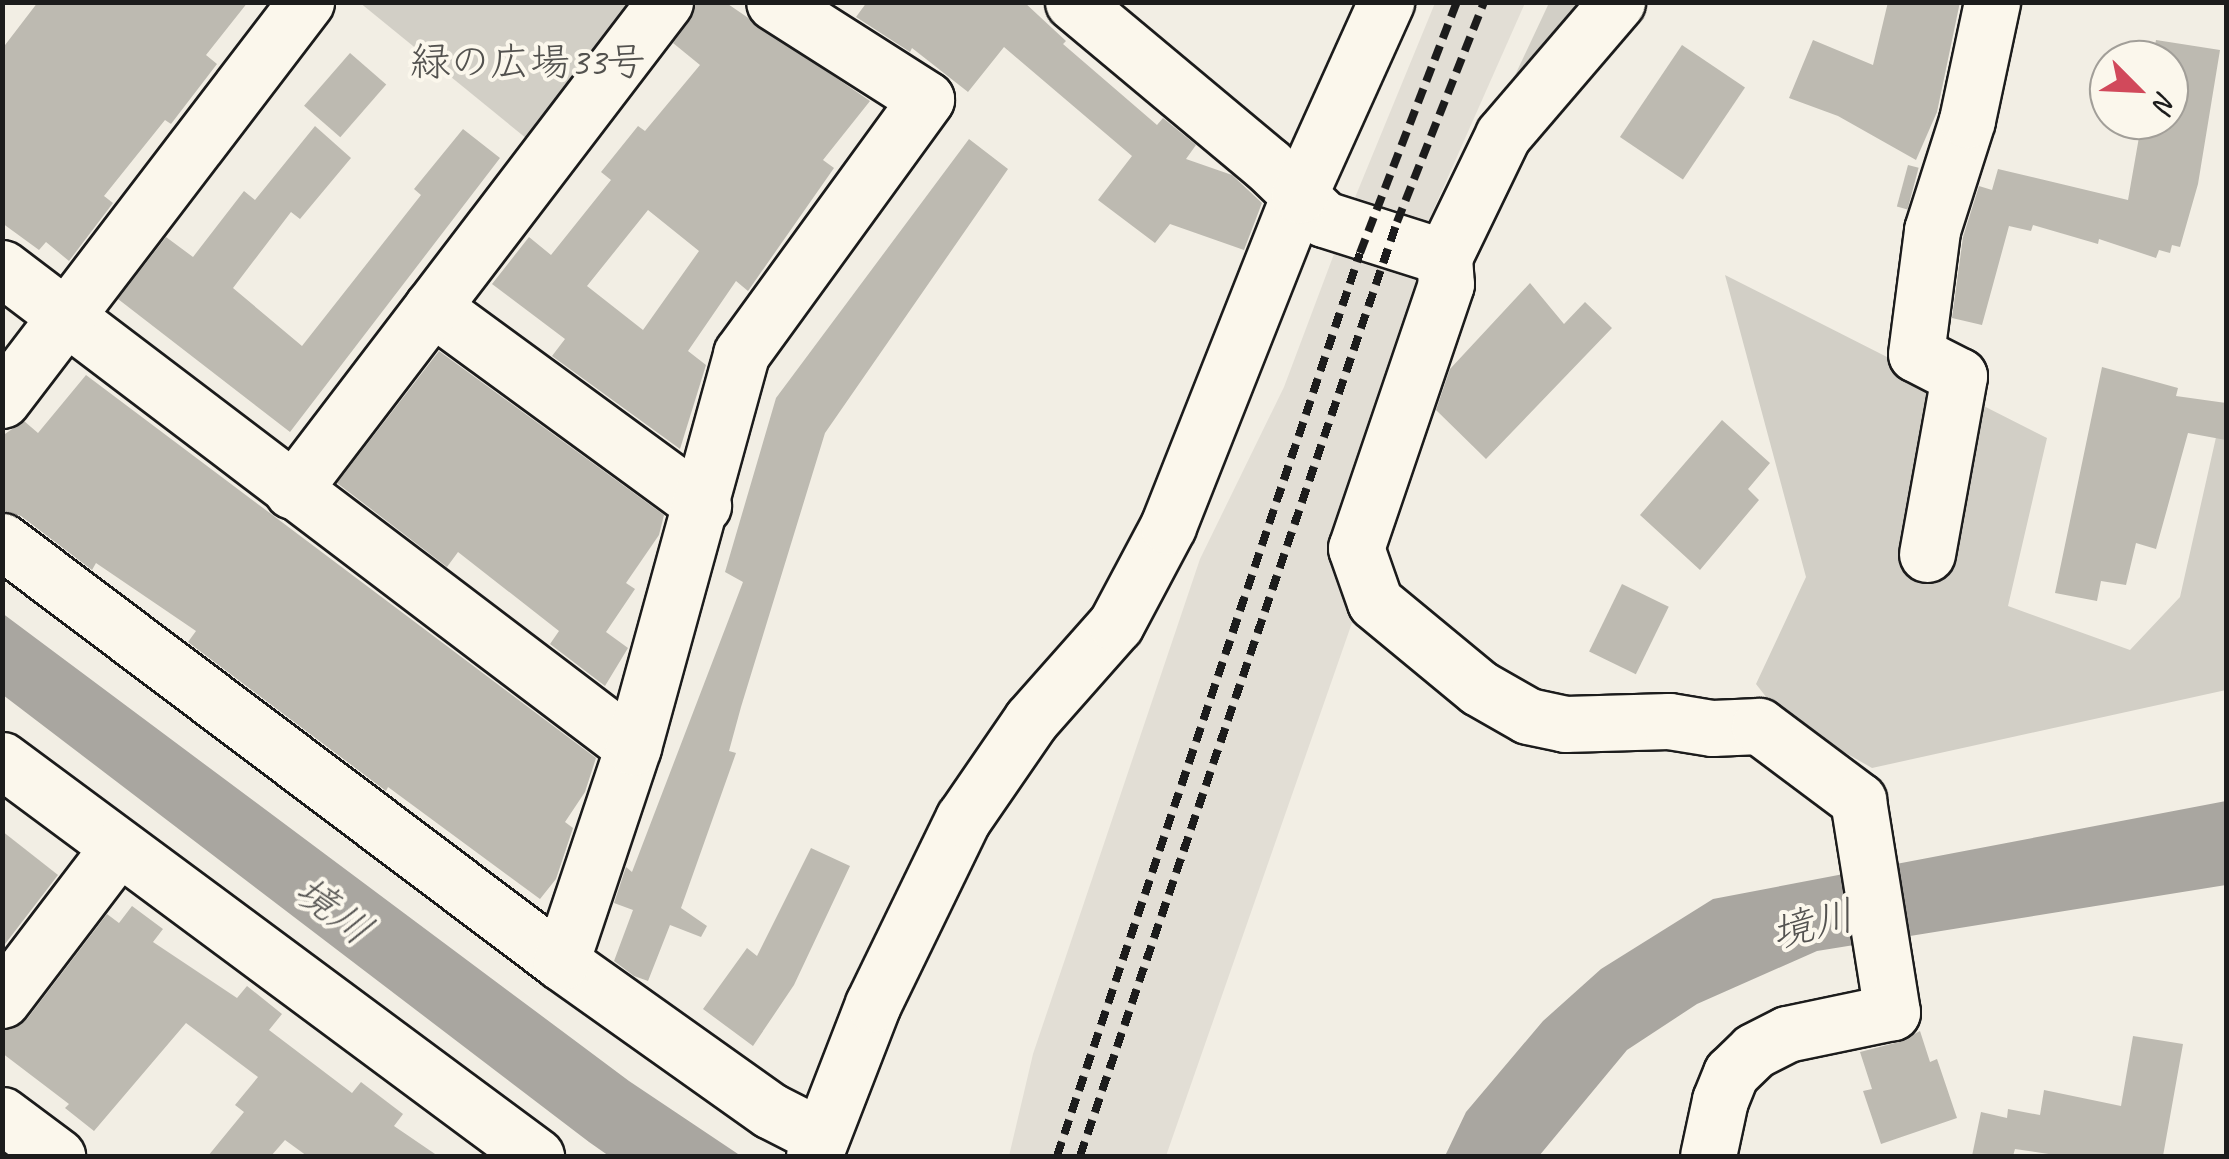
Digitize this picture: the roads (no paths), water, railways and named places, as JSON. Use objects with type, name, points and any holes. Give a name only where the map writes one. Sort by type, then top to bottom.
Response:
[{"type":"street","points":[[2,400],[306,2]]},
{"type":"street","points":[[292,490],[665,2]]},
{"type":"street","points":[[561,962],[633,748],[742,354],[926,100],[774,2]]},
{"type":"street","points":[[1073,2],[1324,219],[1444,258]]},
{"type":"street","points":[[2,541],[561,962],[817,1146],[872,1004],[962,818],[1031,720],[1116,624],[1168,526],[1299,195],[1386,2]]},
{"type":"street","points":[[1617,2],[1503,134],[1444,258],[1446,284],[1356,548],[1375,602],[1479,688],[1528,716],[1564,724],[1669,721],[1712,728],[1759,726],[1858,800],[1892,1012],[1787,1034],[1754,1051],[1731,1072],[1720,1100],[1708,1156]]},
{"type":"street","points":[[1927,554],[1959,376],[1916,354],[1932,230],[1967,120],[1992,2]]},
{"type":"street","points":[[2,268],[633,748]]},
{"type":"street","points":[[432,307],[703,505]]},
{"type":"street","points":[[2,760],[536,1156]]},
{"type":"street","points":[[2,1000],[118,848]]},
{"type":"street","points":[[2,1115],[57,1156]]},
{"type":"water","name":"境川","points":[[2,613],[629,1081],[741,1156],[609,1156],[589,1142],[3,695]]},
{"type":"water","name":"境川","points":[[2226,801],[2226,885],[1817,951],[1697,1004],[1627,1050],[1539,1156],[1445,1156],[1466,1112],[1543,1021],[1601,969],[1713,899]]},
{"type":"railway","points":[[1057,1156],[1360,253],[1457,2]]},
{"type":"railway","points":[[1080,1156],[1397,222],[1484,2]]},
{"type":"park label","name":"緑の広場33号","points":[[528,62]]}]
